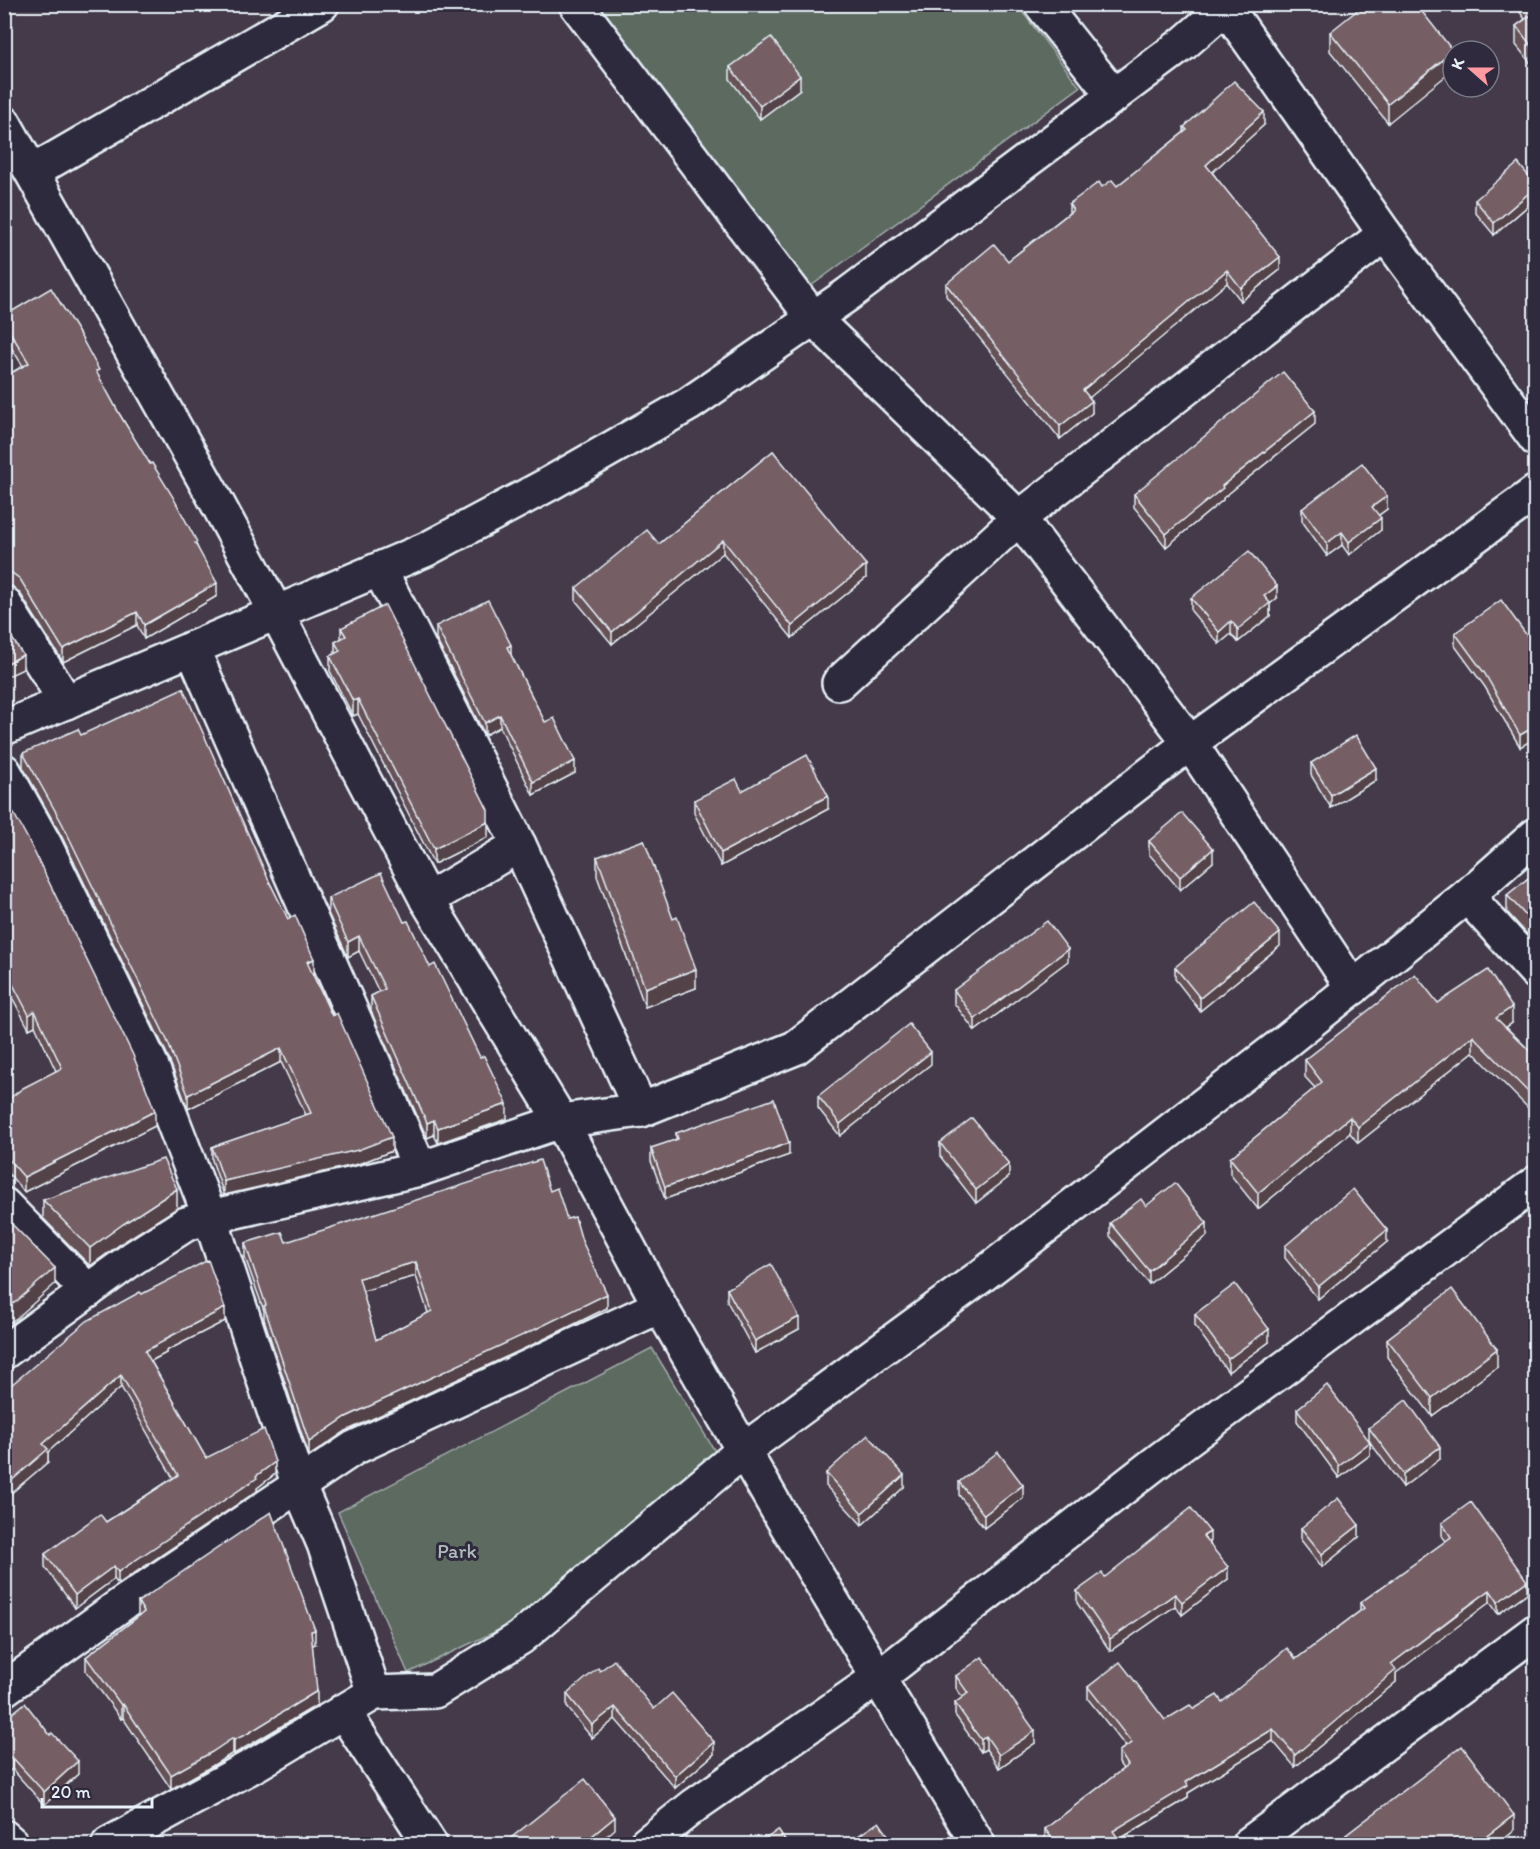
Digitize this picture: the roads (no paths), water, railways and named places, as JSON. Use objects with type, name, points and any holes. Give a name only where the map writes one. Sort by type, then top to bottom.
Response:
[{"type":"street","points":[[32,172],[322,4]]},
{"type":"street","points":[[576,4],[813,318],[1019,518],[1190,743],[1353,988]]},
{"type":"street","points":[[1041,4],[1114,96]]},
{"type":"street","points":[[4,728],[427,549],[549,484],[689,404],[848,295],[1183,44],[1228,6],[1385,234],[1536,439]]},
{"type":"street","points":[[4,123],[277,614],[427,900],[561,1121],[660,1306],[780,1514],[978,1845]]},
{"type":"street","points":[[839,683],[1019,518],[1385,234]]},
{"type":"street","points":[[4,1352],[133,1258],[186,1224],[420,1169],[561,1121],[641,1110],[795,1048],[1190,743],[1536,492]]},
{"type":"street","points":[[380,570],[519,845],[641,1110]]},
{"type":"street","points":[[4,603],[66,702]]},
{"type":"street","points":[[192,648],[420,1169]]},
{"type":"street","points":[[4,771],[45,845],[150,1062],[210,1217],[299,1486],[324,1544],[374,1693]]},
{"type":"street","points":[[109,1845],[255,1764],[374,1693],[435,1691],[520,1638],[744,1450],[984,1274],[1286,1042],[1467,896],[1536,835]]},
{"type":"street","points":[[427,900],[519,845]]},
{"type":"street","points":[[1467,896],[1536,972]]},
{"type":"street","points":[[646,1845],[695,1805],[878,1678],[1162,1458],[1536,1183]]},
{"type":"street","points":[[4,1205],[88,1291]]},
{"type":"street","points":[[4,1689],[122,1604],[354,1448],[660,1306]]},
{"type":"street","points":[[1249,1845],[1536,1631]]},
{"type":"street","points":[[343,1711],[430,1845]]},
{"type":"street","points":[[4,1837],[12,1845]]},
{"type":"park label","name":"Park","points":[[457,1551]]}]
